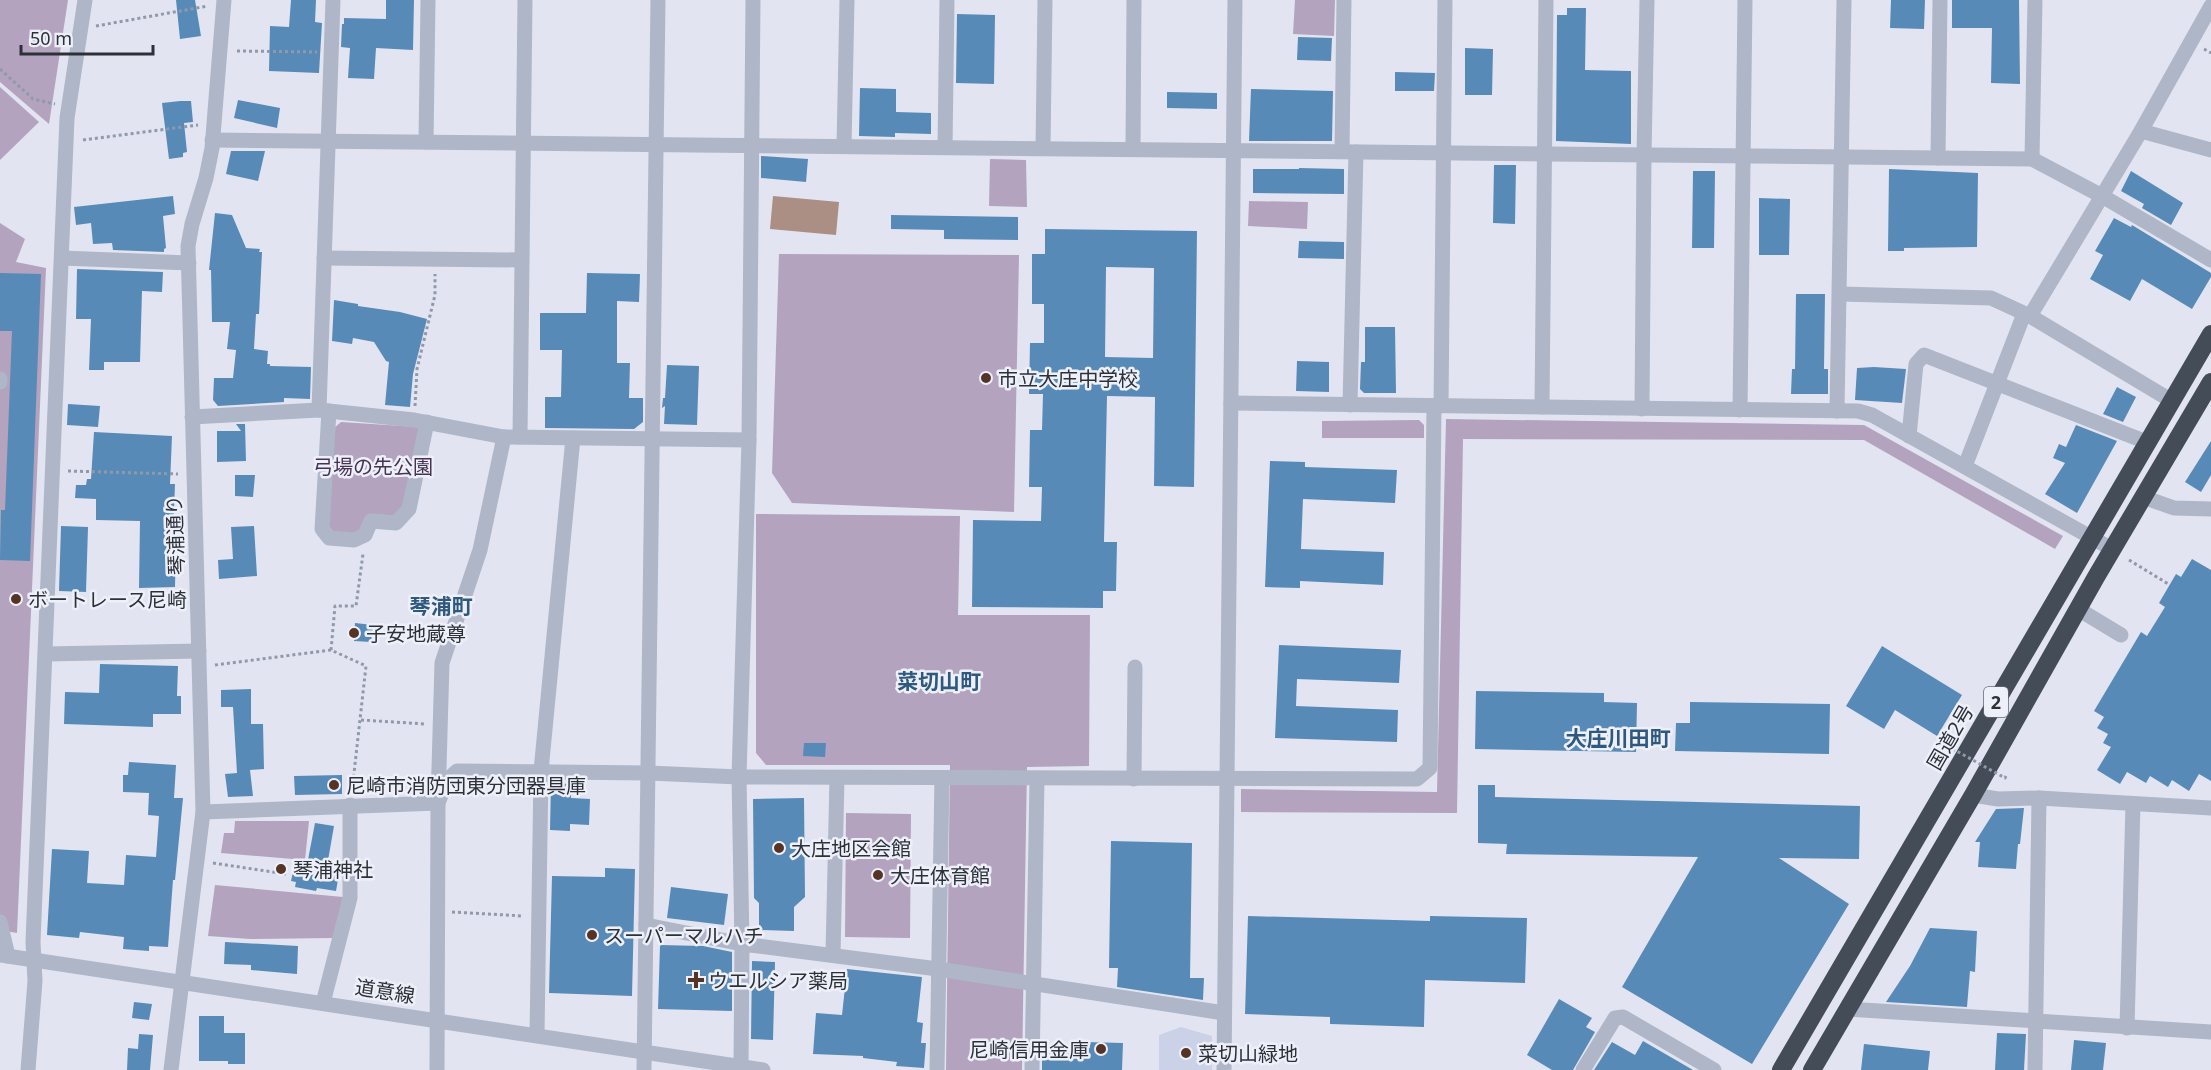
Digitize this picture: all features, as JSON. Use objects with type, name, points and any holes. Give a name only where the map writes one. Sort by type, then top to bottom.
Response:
[{"type":"highway","name":"国道2号","points":[[1781,1070],[2211,334]]},
{"type":"highway","name":"2","points":[[1812,1070],[2112,549],[2211,382]]},
{"type":"street","points":[[28,1070],[66,143],[68,107],[85,0]]},
{"type":"street","points":[[333,0],[324,258],[322,529],[329,538],[354,540],[365,535],[371,521],[396,523],[409,509],[421,421]]},
{"type":"street","points":[[426,142],[428,0]]},
{"type":"street","points":[[520,437],[525,0]]},
{"type":"street","points":[[644,1070],[658,0]]},
{"type":"street","points":[[741,1066],[740,777],[749,440],[753,0]]},
{"type":"street","points":[[844,146],[847,0]]},
{"type":"street","points":[[945,147],[947,0]]},
{"type":"street","points":[[1043,148],[1045,0]]},
{"type":"street","points":[[1133,149],[1134,0]]},
{"type":"street","points":[[1224,1070],[1235,0]]},
{"type":"street","points":[[1344,0],[1349,152],[1350,405]]},
{"type":"street","points":[[438,803],[447,780],[457,771],[837,778],[1417,779],[1430,768],[1445,0]]},
{"type":"street","points":[[1542,407],[1546,0]]},
{"type":"street","points":[[1642,409],[1647,0]]},
{"type":"street","points":[[1740,410],[1745,0]]},
{"type":"street","points":[[1837,411],[1844,0]]},
{"type":"street","points":[[1938,158],[1940,0]]},
{"type":"street","points":[[2032,159],[2035,0]]},
{"type":"street","name":"琴浦通り","points":[[171,1070],[203,812],[189,240],[207,170],[212,140],[217,3]]},
{"type":"street","points":[[1965,466],[2027,315],[2141,131],[2211,6]]},
{"type":"street","points":[[2141,131],[2211,150]]},
{"type":"street","points":[[212,140],[2032,159],[2102,196],[2211,260]]},
{"type":"street","points":[[62,258],[189,263]]},
{"type":"street","points":[[324,258],[521,260]]},
{"type":"street","points":[[1840,294],[1991,298],[2027,315],[2172,401]]},
{"type":"street","points":[[1909,436],[1916,364],[1924,355],[2149,442]]},
{"type":"street","points":[[1232,403],[1858,411],[1872,415],[2112,549]]},
{"type":"street","points":[[192,417],[324,410],[421,421],[504,437],[749,440]]},
{"type":"street","points":[[437,1070],[438,803],[442,663],[480,550],[504,437]]},
{"type":"street","points":[[537,1035],[541,771],[573,438]]},
{"type":"street","points":[[2143,497],[2174,508],[2211,509]]},
{"type":"street","points":[[2078,609],[2121,635]]},
{"type":"street","points":[[46,654],[199,651]]},
{"type":"street","points":[[1134,779],[1135,667]]},
{"type":"street","points":[[833,954],[837,778]]},
{"type":"street","points":[[937,1070],[942,778]]},
{"type":"street","points":[[1032,1070],[1037,779]]},
{"type":"street","points":[[1972,795],[1998,799],[2038,798],[2211,808]]},
{"type":"street","points":[[2035,1070],[2038,798]]},
{"type":"street","points":[[203,812],[438,803]]},
{"type":"street","points":[[2127,1028],[2133,804]]},
{"type":"street","points":[[323,1003],[350,898],[350,805]]},
{"type":"street","points":[[0,922],[4,955]]},
{"type":"street","points":[[646,925],[742,944],[938,969],[1224,1013]]},
{"type":"street","name":"道意線","points":[[4,955],[763,1070]]},
{"type":"street","points":[[1847,1009],[2211,1032]]},
{"type":"street","points":[[1583,1070],[1615,1018],[1623,1017],[1714,1070]]},
{"type":"path","points":[[80,28],[217,3]]},
{"type":"path","points":[[234,51],[331,52]]},
{"type":"path","points":[[0,69],[33,99],[68,107]]},
{"type":"path","points":[[66,143],[200,125]]},
{"type":"path","points":[[421,421],[417,369],[435,295],[436,259]]},
{"type":"path","points":[[54,471],[180,474]]},
{"type":"path","points":[[331,650],[336,606],[356,606],[365,535]]},
{"type":"path","points":[[2129,560],[2170,585]]},
{"type":"path","points":[[215,666],[331,650],[366,666],[350,805]]},
{"type":"path","points":[[361,720],[441,725]]},
{"type":"path","points":[[1956,743],[1953,749],[2005,778],[2006,776]]},
{"type":"path","points":[[213,863],[286,874]]},
{"type":"path","points":[[438,911],[538,917]]},
{"type":"green space","points":[[0,0],[68,0],[49,124],[0,82]]},
{"type":"green space","points":[[1295,0],[1335,0],[1334,36],[1293,34]]},
{"type":"green space","points":[[0,87],[39,122],[0,160]]},
{"type":"green space","points":[[990,159],[1026,160],[1027,207],[989,206]]},
{"type":"green space","points":[[1249,201],[1308,202],[1307,229],[1248,226]]},
{"type":"green space","name":"ボートレース尼崎","points":[[0,223],[25,239],[16,262],[46,268],[17,933],[0,930]]},
{"type":"green space","points":[[779,254],[1019,255],[1014,512],[792,503],[772,473]]},
{"type":"green space","points":[[1446,419],[1864,425],[2063,536],[2055,549],[1864,440],[1463,439],[1457,813],[1241,812],[1241,789],[1437,792]]},
{"type":"green space","points":[[1419,420],[1424,425],[1424,438],[1322,438],[1322,421]]},
{"type":"green space","name":"弓場の先公園","points":[[341,422],[418,427],[421,433],[406,508],[396,520],[356,536],[335,534],[329,526],[333,429]]},
{"type":"green space","points":[[756,514],[960,516],[958,615],[1090,615],[1089,766],[1027,767],[1022,1070],[946,1070],[950,765],[766,765],[756,753]]},
{"type":"green space","name":"大庄体育館","points":[[846,813],[911,814],[910,938],[845,937]]},
{"type":"green space","points":[[235,821],[309,821],[305,860],[221,853],[224,833],[234,833]]},
{"type":"green space","points":[[215,885],[343,897],[334,938],[250,939],[208,936]]},
{"type":"shaded area","points":[[773,196],[839,202],[836,235],[770,229]]},
{"type":"shaded area","name":"菜切山緑地","points":[[1181,1027],[1212,1036],[1212,1070],[1159,1070],[1159,1035]]},
{"type":"building","points":[[176,0],[195,0],[201,36],[180,39]]},
{"type":"building","points":[[291,0],[316,0],[315,22],[322,23],[319,73],[269,71],[270,26],[289,27]]},
{"type":"building","points":[[386,0],[414,0],[413,50],[376,48],[374,79],[348,78],[350,48],[341,47],[344,18],[386,19]]},
{"type":"building","points":[[1891,0],[1925,0],[1924,29],[1890,28]]},
{"type":"building","points":[[1952,0],[2019,0],[2020,84],[1991,83],[1992,28],[1952,28]]},
{"type":"building","points":[[1567,8],[1586,8],[1585,70],[1631,71],[1631,144],[1556,141],[1557,15],[1567,15]]},
{"type":"building","points":[[957,14],[995,15],[994,84],[956,83]]},
{"type":"building","points":[[1298,37],[1332,38],[1331,61],[1297,60]]},
{"type":"building","points":[[1465,48],[1493,49],[1492,95],[1465,95]]},
{"type":"building","points":[[1395,72],[1435,73],[1434,91],[1395,91]]},
{"type":"building","points":[[860,88],[896,89],[896,112],[931,113],[931,134],[895,133],[895,137],[859,136]]},
{"type":"building","points":[[1251,89],[1333,91],[1332,141],[1249,141]]},
{"type":"building","points":[[1167,92],[1217,93],[1217,109],[1167,108]]},
{"type":"building","points":[[238,100],[280,108],[277,128],[234,118]]},
{"type":"building","points":[[191,101],[193,122],[184,123],[187,152],[183,153],[183,157],[169,159],[162,103]]},
{"type":"building","points":[[231,151],[265,151],[258,181],[226,174]]},
{"type":"building","points":[[761,156],[808,159],[806,182],[761,178]]},
{"type":"building","points":[[1494,165],[1516,165],[1515,224],[1493,223]]},
{"type":"building","points":[[1253,169],[1344,169],[1344,194],[1253,193]]},
{"type":"building","points":[[1889,169],[1978,173],[1977,247],[1904,248],[1904,251],[1888,251]]},
{"type":"building","points":[[1693,171],[1715,171],[1714,248],[1692,248]]},
{"type":"building","points":[[2131,171],[2183,203],[2171,225],[2142,208],[2144,204],[2121,191]]},
{"type":"building","points":[[173,196],[175,214],[163,216],[166,248],[164,252],[113,250],[112,243],[93,244],[91,223],[76,225],[74,207]]},
{"type":"building","points":[[1759,198],[1790,199],[1789,255],[1759,255]]},
{"type":"building","points":[[215,213],[232,215],[246,248],[260,249],[259,252],[262,252],[259,314],[256,314],[254,349],[268,351],[267,364],[270,366],[311,367],[310,399],[284,398],[284,402],[218,406],[213,400],[214,378],[233,378],[236,350],[227,349],[230,322],[212,322],[211,270],[209,270]]},
{"type":"building","points":[[891,215],[1018,217],[1018,240],[944,239],[944,230],[891,229]]},
{"type":"building","points":[[2114,218],[2131,227],[2132,225],[2211,273],[2211,277],[2192,309],[2142,279],[2130,301],[2090,279],[2103,255],[2095,251]]},
{"type":"building","points":[[1045,229],[1197,231],[1194,487],[1154,486],[1155,397],[1107,396],[1104,542],[1117,542],[1116,591],[1103,591],[1103,608],[972,607],[973,520],[1041,521],[1042,487],[1029,487],[1030,430],[1042,430],[1043,394],[1029,394],[1030,343],[1044,343],[1044,304],[1032,304],[1032,254],[1045,254]],"holes":[[[1106,267],[1154,268],[1153,358],[1105,357]]]},
{"type":"building","points":[[1299,241],[1344,242],[1344,259],[1298,258]]},
{"type":"building","points":[[77,269],[163,272],[162,292],[142,291],[140,362],[104,362],[104,370],[89,370],[91,319],[76,319]]},
{"type":"building","points":[[0,273],[41,274],[30,561],[0,560],[1,510],[5,510],[12,331],[0,331]]},
{"type":"building","points":[[587,273],[640,274],[639,302],[617,301],[617,363],[630,363],[629,398],[643,398],[643,422],[634,429],[545,428],[545,397],[561,397],[562,350],[540,350],[540,313],[586,313]]},
{"type":"building","points":[[1796,294],[1825,294],[1824,369],[1828,369],[1828,394],[1791,394],[1792,369],[1795,369]]},
{"type":"building","points":[[334,300],[427,319],[413,374],[410,407],[385,405],[389,362],[374,342],[353,338],[352,344],[332,341]]},
{"type":"building","points":[[1365,327],[1395,327],[1396,393],[1364,393],[1360,389],[1361,362],[1365,362]]},
{"type":"building","points":[[1297,361],[1329,362],[1329,392],[1296,391]]},
{"type":"building","points":[[667,365],[699,366],[697,425],[664,424],[665,406],[662,408],[663,398],[665,398]]},
{"type":"building","points":[[1857,368],[1906,369],[1902,403],[1855,400]]},
{"type":"building","points":[[2117,387],[2136,397],[2123,422],[2103,414]]},
{"type":"building","points":[[68,404],[100,406],[98,427],[67,425]]},
{"type":"building","points":[[236,424],[245,424],[246,461],[217,462],[217,431],[241,431]]},
{"type":"building","points":[[2076,425],[2117,441],[2077,513],[2045,494],[2065,463],[2053,458],[2059,444],[2066,447]]},
{"type":"building","points":[[94,432],[172,436],[170,484],[175,484],[173,536],[176,536],[175,587],[139,588],[140,521],[96,520],[96,499],[75,498],[76,485],[86,485],[87,479],[91,479]]},
{"type":"building","points":[[2211,441],[2211,475],[2201,492],[2185,482]]},
{"type":"building","points":[[1270,461],[1305,462],[1305,467],[1397,470],[1395,503],[1303,499],[1301,549],[1384,552],[1383,585],[1300,581],[1300,588],[1265,587]]},
{"type":"building","points":[[235,475],[255,475],[253,497],[235,496]]},
{"type":"building","points":[[61,526],[88,527],[86,592],[59,591]]},
{"type":"building","points":[[254,526],[257,576],[219,579],[218,560],[233,559],[231,527]]},
{"type":"building","points":[[2192,559],[2211,570],[2211,781],[2199,774],[2189,791],[2172,780],[2168,787],[2150,776],[2146,783],[2127,772],[2120,784],[2097,770],[2111,747],[2103,743],[2108,734],[2097,728],[2104,717],[2094,711],[2141,632],[2147,636],[2165,607],[2159,603],[2176,574],[2181,577]]},
{"type":"building","points":[[355,623],[373,625],[371,642],[354,641]]},
{"type":"building","points":[[1279,645],[1401,650],[1399,683],[1297,679],[1296,706],[1398,710],[1397,742],[1275,738]]},
{"type":"building","points":[[1882,646],[1962,695],[1937,736],[1895,710],[1884,729],[1846,706]]},
{"type":"building","points":[[100,664],[178,666],[177,696],[181,696],[181,714],[153,714],[153,727],[64,724],[65,692],[99,693]]},
{"type":"building","points":[[251,689],[251,724],[263,724],[264,769],[250,770],[253,796],[228,797],[225,774],[237,773],[233,707],[221,707],[221,690]]},
{"type":"building","points":[[1476,691],[1604,693],[1604,702],[1637,703],[1636,752],[1475,749]]},
{"type":"building","points":[[1690,702],[1830,704],[1829,754],[1675,751],[1676,723],[1690,723]]},
{"type":"building","points":[[804,743],[826,743],[825,757],[803,756]]},
{"type":"building","points":[[129,762],[176,765],[174,798],[183,798],[168,947],[149,946],[149,951],[123,949],[124,937],[80,932],[79,938],[47,935],[52,849],[89,851],[87,883],[124,885],[126,855],[156,857],[159,816],[148,815],[149,793],[123,792],[123,775],[128,775]]},
{"type":"building","points":[[342,775],[342,794],[295,795],[294,776]]},
{"type":"building","points":[[551,783],[571,784],[571,798],[590,799],[589,825],[570,824],[570,831],[550,830]]},
{"type":"building","points":[[1478,785],[1495,785],[1495,797],[1860,806],[1859,859],[1779,858],[1849,904],[1752,1064],[1622,987],[1698,857],[1506,854],[1507,844],[1478,843]]},
{"type":"building","name":"大庄地区会館","points":[[804,798],[805,897],[794,907],[794,931],[759,930],[759,903],[754,898],[753,799]]},
{"type":"building","points":[[2024,808],[2016,869],[1978,867],[1980,842],[1975,842],[1996,809]]},
{"type":"building","points":[[315,823],[334,826],[326,872],[339,874],[336,891],[317,888],[316,891],[295,887],[296,882],[291,881],[294,867],[299,868],[300,864],[307,865]]},
{"type":"building","points":[[1111,841],[1192,843],[1190,978],[1204,978],[1203,1000],[1117,987],[1118,968],[1109,968]]},
{"type":"building","name":"スーパーマルハチ","points":[[605,868],[635,869],[632,996],[549,993],[552,876],[605,877]]},
{"type":"building","points":[[671,887],[728,894],[724,925],[667,918]]},
{"type":"building","points":[[1248,916],[1430,921],[1430,916],[1527,918],[1525,983],[1425,980],[1424,1027],[1330,1024],[1330,1017],[1245,1014]]},
{"type":"building","points":[[1930,928],[1977,931],[1975,972],[1970,971],[1967,1007],[1886,1002],[1910,966]]},
{"type":"building","points":[[225,942],[298,946],[297,974],[251,970],[251,965],[224,964]]},
{"type":"building","name":"ウエルシア薬局","points":[[660,945],[703,946],[732,952],[732,1011],[658,1009]]},
{"type":"building","points":[[752,961],[775,962],[773,1040],[751,1039]]},
{"type":"building","points":[[847,969],[922,977],[917,1022],[923,1023],[921,1043],[926,1043],[924,1068],[896,1066],[897,1062],[863,1058],[863,1056],[813,1054],[816,1013],[842,1015]]},
{"type":"building","points":[[1559,999],[1592,1018],[1586,1027],[1595,1032],[1573,1070],[1552,1070],[1527,1055]]},
{"type":"building","points":[[134,1002],[152,1004],[149,1020],[132,1018]]},
{"type":"building","points":[[199,1016],[224,1016],[224,1033],[245,1033],[245,1064],[228,1064],[228,1061],[199,1061]]},
{"type":"building","points":[[1997,1033],[2026,1034],[2024,1070],[1995,1070]]},
{"type":"building","points":[[139,1034],[153,1035],[150,1070],[127,1070],[128,1048],[138,1049]]},
{"type":"building","points":[[2074,1040],[2106,1043],[2103,1070],[2071,1070]]},
{"type":"building","points":[[1643,1041],[1693,1070],[1594,1070],[1612,1042],[1635,1055]]},
{"type":"building","points":[[1086,1042],[1123,1043],[1122,1070],[1042,1070],[1042,1049],[1086,1051]]},
{"type":"building","points":[[1864,1044],[1930,1051],[1928,1070],[1861,1070]]},
{"type":"place","name":"市立大庄中学校","points":[[986,378]]},
{"type":"place","name":"ボートレース尼崎","points":[[16,599]]},
{"type":"place","name":"子安地蔵尊","points":[[354,633]]},
{"type":"place","name":"尼崎市消防団東分団器具庫","points":[[334,785]]},
{"type":"place","name":"大庄地区会館","points":[[779,848]]},
{"type":"place","name":"琴浦神社","points":[[281,869]]},
{"type":"place","name":"大庄体育館","points":[[878,875]]},
{"type":"place","name":"スーパーマルハチ","points":[[592,935]]},
{"type":"place","name":"ウエルシア薬局","points":[[696,980]]},
{"type":"place","name":"尼崎信用金庫","points":[[1101,1049]]},
{"type":"place","name":"菜切山緑地","points":[[1186,1053]]},
{"type":"district","name":"琴浦町","points":[[441,606]]},
{"type":"district","name":"菜切山町","points":[[939,681]]},
{"type":"district","name":"大庄川田町","points":[[1618,738]]}]
